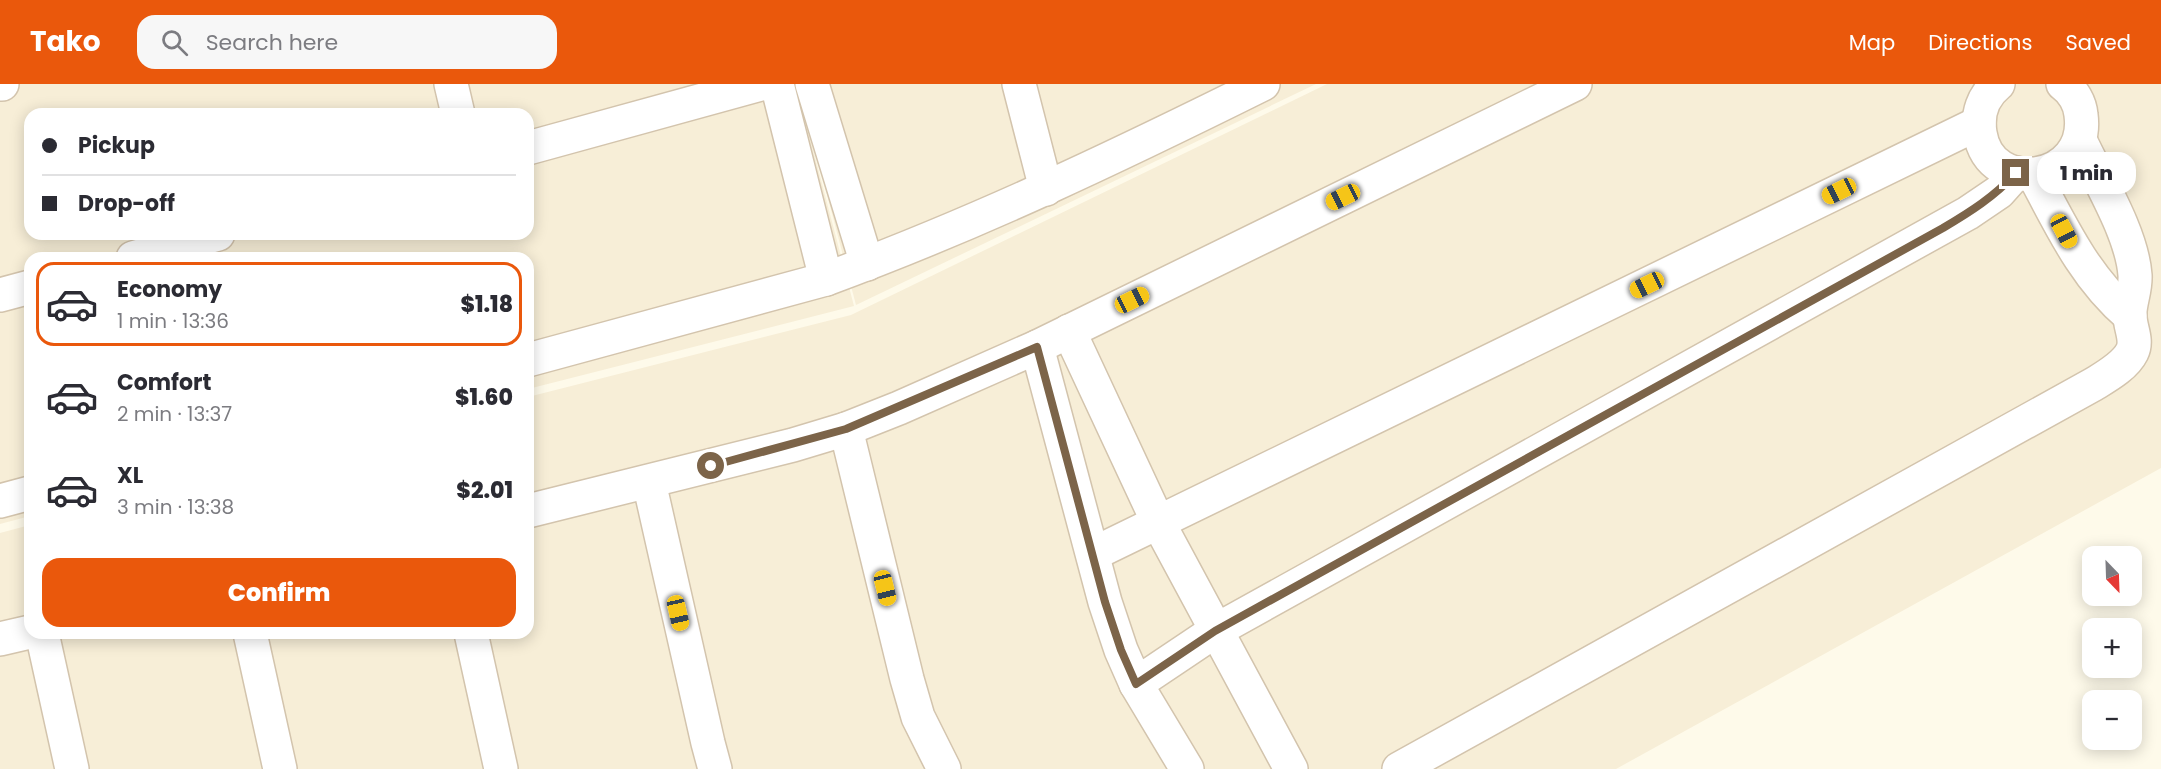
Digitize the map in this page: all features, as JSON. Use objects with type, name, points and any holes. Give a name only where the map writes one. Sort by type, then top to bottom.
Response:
[{"type":"street","points":[[451,84],[457,108]]},
{"type":"street","points":[[534,146],[761,84]]},
{"type":"street","points":[[777,84],[826,279]]},
{"type":"street","points":[[812,84],[867,264]]},
{"type":"street","points":[[1019,84],[1046,189]]},
{"type":"street","points":[[534,358],[826,279],[867,264],[1046,189],[1232,91],[1263,84]]},
{"type":"street","points":[[534,510],[649,482],[846,429],[1037,347],[1575,84]]},
{"type":"street","points":[[1986,97],[1980,136],[1985,149],[2003,168],[2025,174],[2053,170],[2069,158],[2080,140],[2081,111],[2073,88]]},
{"type":"street","points":[[1093,554],[1986,97]]},
{"type":"street","points":[[1399,769],[2094,384],[2118,368],[2133,351],[2135,334],[2130,315],[2135,275],[2130,251],[2120,224],[2080,140]]},
{"type":"street","points":[[2025,174],[2089,273],[2114,303],[2130,315]]},
{"type":"street","points":[[1136,684],[1215,631],[1943,228],[2025,174]]},
{"type":"street","points":[[154,252],[197,240]]},
{"type":"street","points":[[0,295],[24,289]]},
{"type":"street","points":[[1069,331],[1158,522],[1291,769]]},
{"type":"street","points":[[1037,347],[1105,602],[1121,650],[1136,684],[1187,769]]},
{"type":"street","points":[[846,429],[907,680],[918,717],[944,769]]},
{"type":"street","points":[[649,482],[715,769]]},
{"type":"street","points":[[0,501],[24,495]]},
{"type":"street","points":[[0,639],[24,633]]},
{"type":"street","points":[[43,639],[72,769]]},
{"type":"street","points":[[251,639],[280,769]]},
{"type":"street","points":[[472,639],[501,769]]},
{"type":"shaded area","points":[[0,84],[796,84],[854,306],[534,387],[534,252],[24,252],[24,518],[0,524]]},
{"type":"shaded area","points":[[798,84],[1316,84],[856,305]]},
{"type":"shaded area","points":[[1327,84],[2161,84],[2161,468],[1616,769],[0,769],[0,533],[24,527],[24,639],[534,639],[534,395],[851,315]]},
{"type":"route","points":[[711,466],[846,429],[1037,347],[1105,602],[1121,650],[1136,684],[1215,631],[1943,228],[1999,192],[2016,173]]}]
